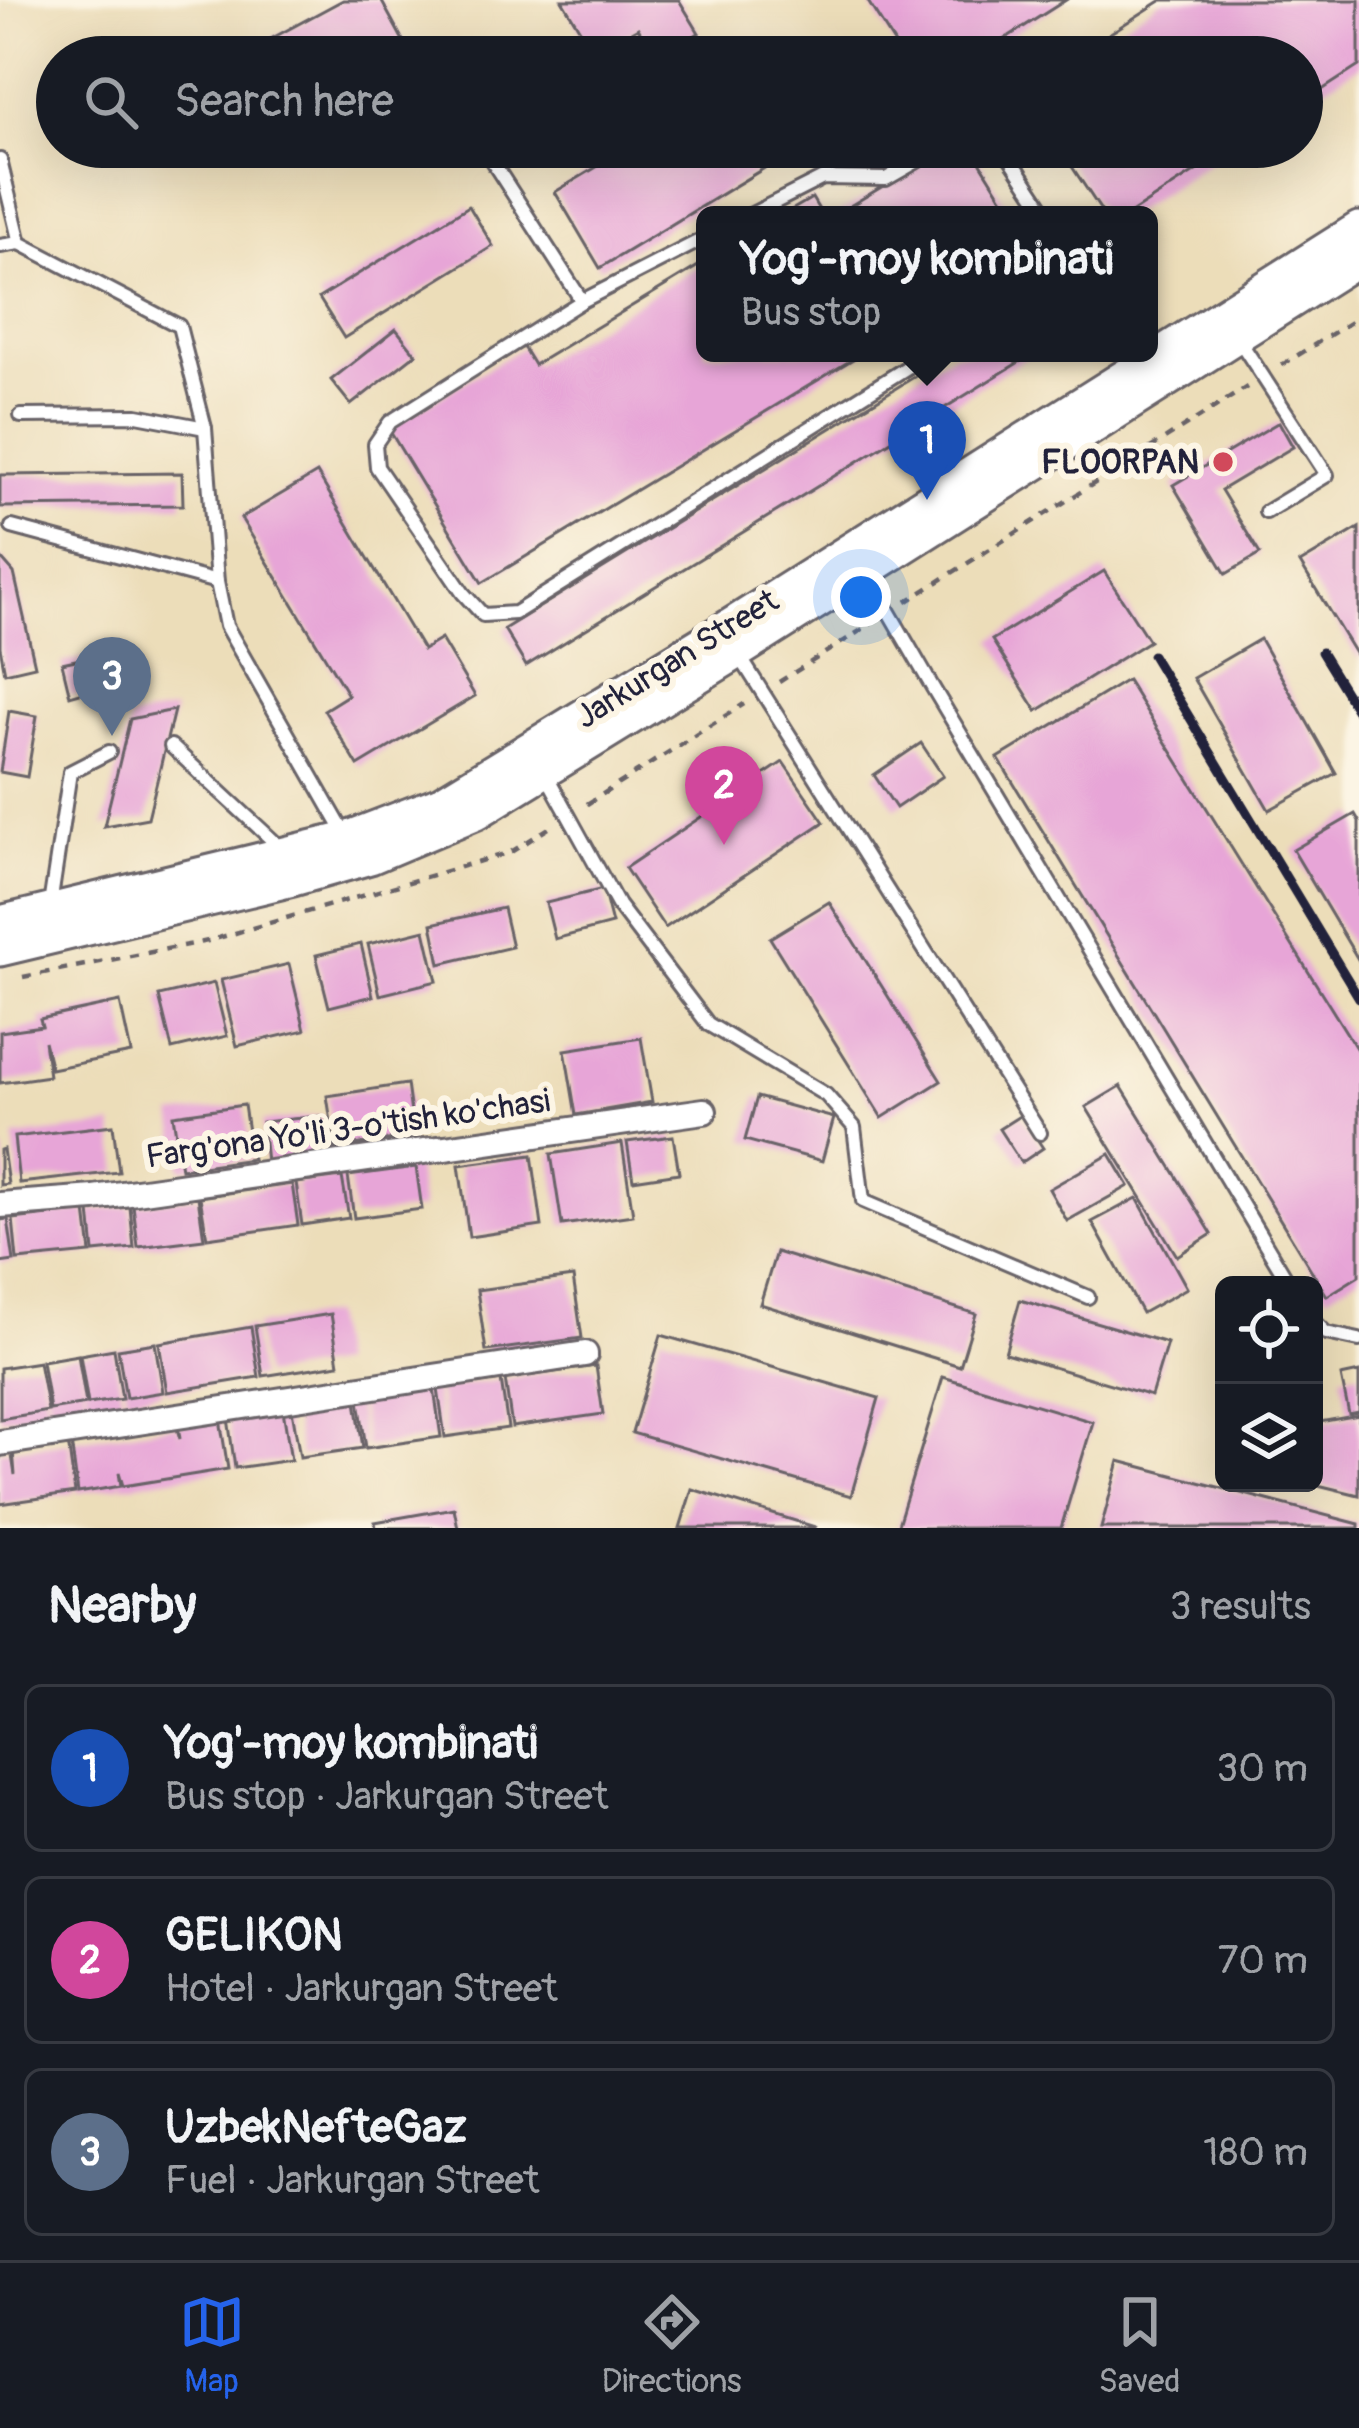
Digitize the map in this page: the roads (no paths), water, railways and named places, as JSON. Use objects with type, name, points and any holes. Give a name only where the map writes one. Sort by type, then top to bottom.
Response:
[{"type":"main road","name":"Jarkurgan Street","points":[[1158,350],[1359,229]]},
{"type":"main road","name":"Jarkurgan Street","points":[[730,641],[868,569],[1359,258]]},
{"type":"main road","name":"Jarkurgan Street","points":[[0,949],[272,884],[370,857],[451,825],[537,760],[730,641],[1138,362]]},
{"type":"main road","name":"Jarkurgan Street","points":[[0,923],[347,839],[537,760]]},
{"type":"street","name":"Farg'ona Yo'li 3-o'tish ko'chasi","points":[[0,1204],[94,1198],[704,1111]]},
{"type":"street","points":[[0,1443],[585,1354]]},
{"type":"lane","points":[[0,160],[20,243]]},
{"type":"lane","points":[[495,168],[582,302]]},
{"type":"lane","points":[[768,206],[823,178],[886,179],[905,168]]},
{"type":"lane","points":[[1017,168],[1042,206]]},
{"type":"lane","points":[[0,245],[20,243],[179,326],[205,428],[217,582],[226,626],[347,839]]},
{"type":"lane","points":[[696,243],[582,302],[390,422],[375,444],[377,467],[463,593],[484,615],[515,613],[916,362]]},
{"type":"lane","points":[[1236,336],[1327,476],[1266,512]]},
{"type":"lane","points":[[21,416],[137,415],[205,428]]},
{"type":"lane","points":[[12,527],[217,582]]},
{"type":"lane","points":[[868,569],[933,688],[1284,1276]]},
{"type":"lane","points":[[730,641],[1040,1133]]},
{"type":"lane","points":[[171,746],[287,854]]},
{"type":"lane","points":[[49,913],[70,772],[110,752]]},
{"type":"lane","points":[[537,760],[618,905],[707,1024],[826,1095],[854,1127],[863,1201],[1088,1297]]},
{"type":"lane","points":[[1323,1330],[1359,1340]]},
{"type":"railway","points":[[1321,652],[1359,714]]},
{"type":"railway","points":[[1152,655],[1359,998]]},
{"type":"place","name":"FLOORPAN","points":[[1223,462]]},
{"type":"place","name":"Yog'-moy kombinati","points":[[927,500]]},
{"type":"place","name":"UzbekNefteGaz","points":[[112,736]]},
{"type":"place","name":"GELIKON","points":[[724,845]]}]
